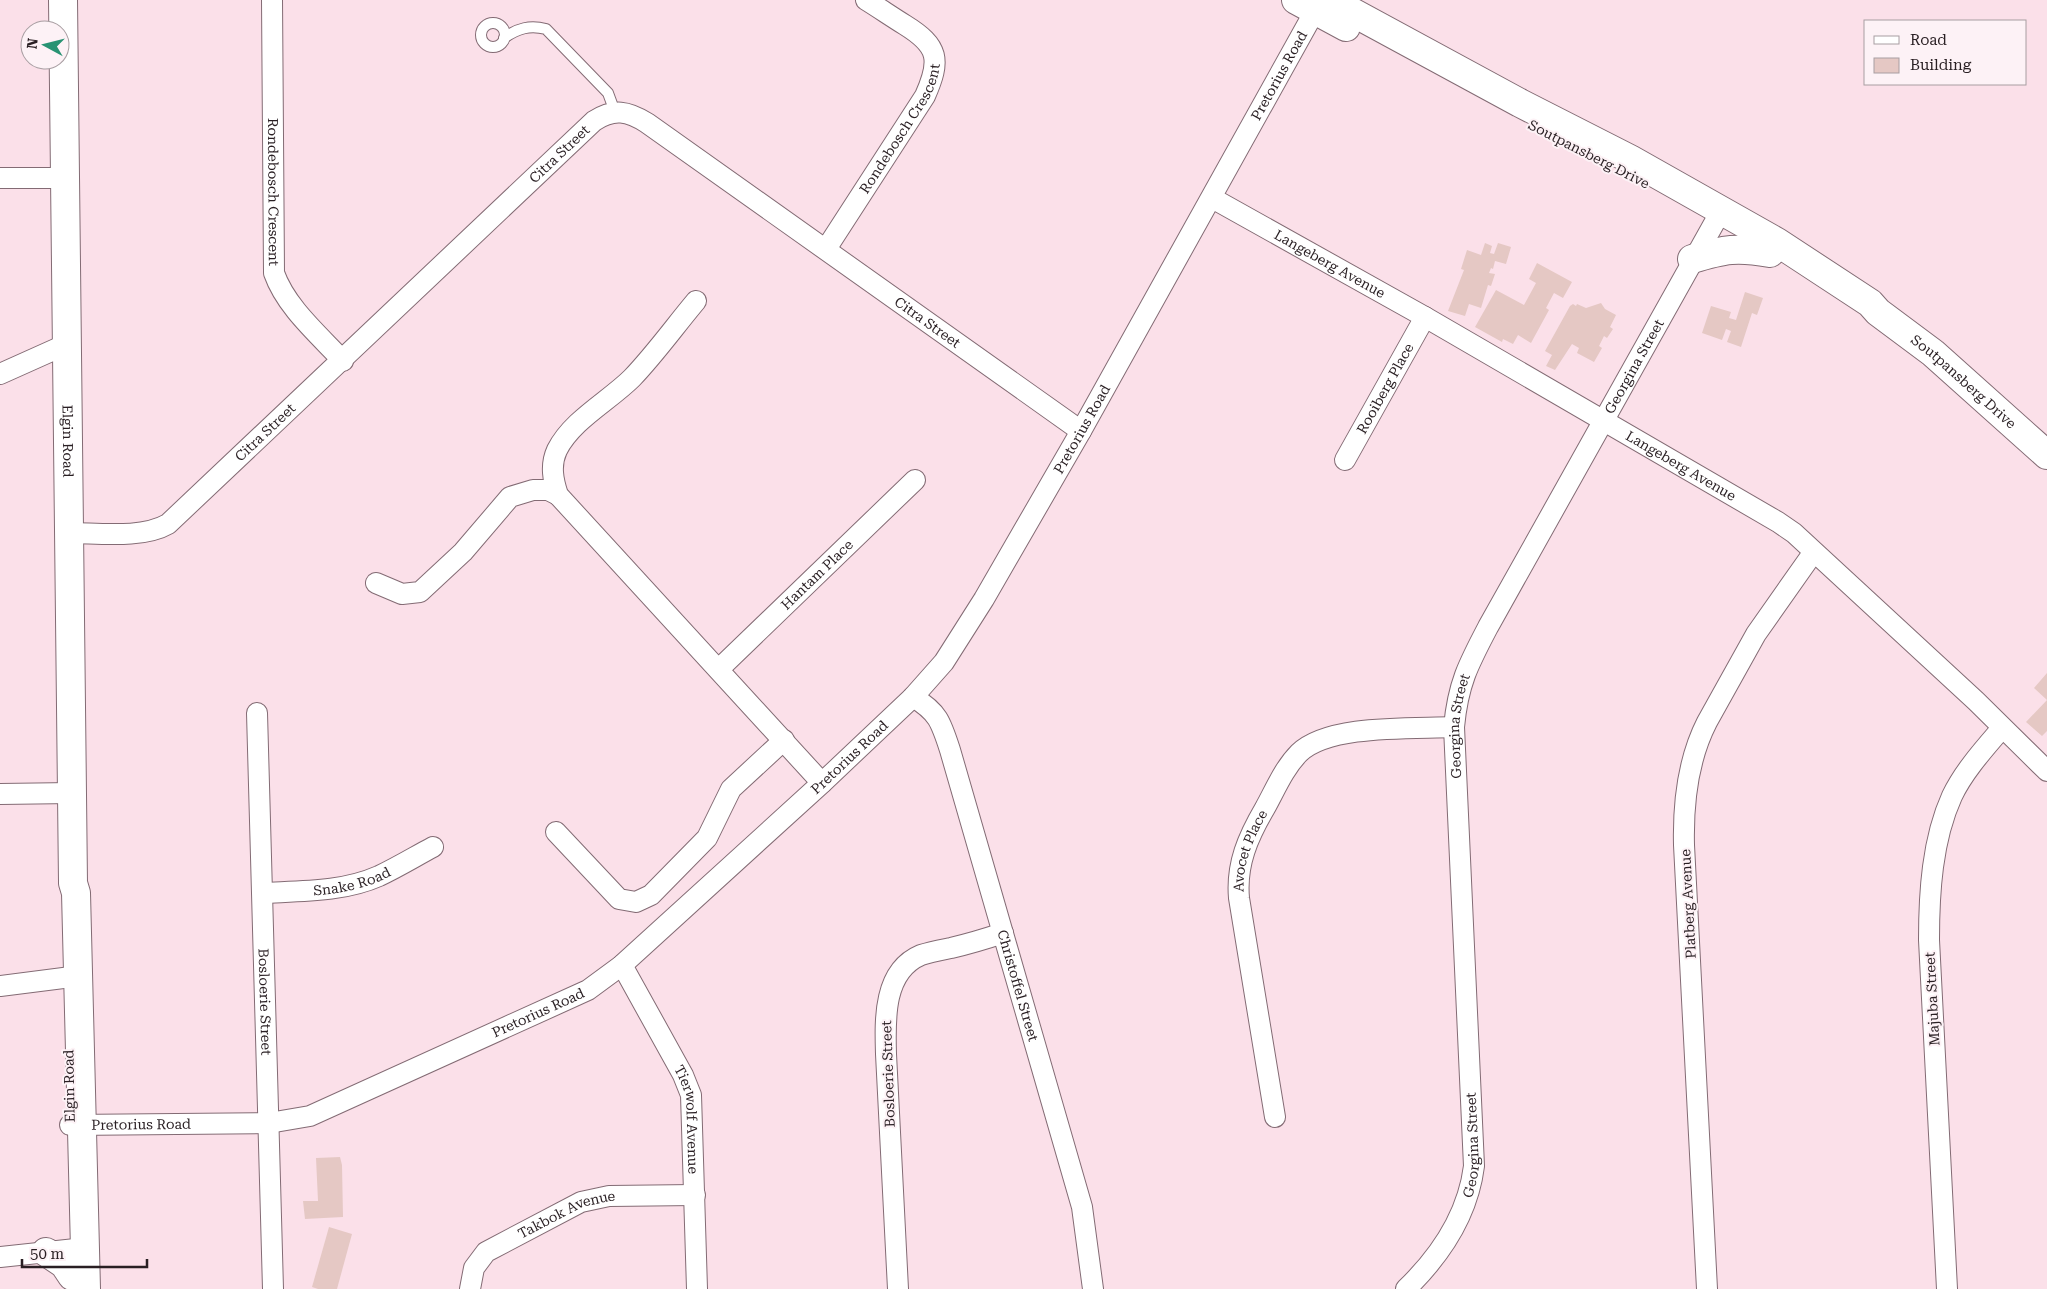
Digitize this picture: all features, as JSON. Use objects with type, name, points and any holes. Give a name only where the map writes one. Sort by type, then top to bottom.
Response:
[{"type":"street","name":"Elgin Road","points":[[63,0],[73,883],[76,893],[74,977],[76,1124],[68,1250],[77,1285]]},
{"type":"street","name":"Rondebosch Crescent","points":[[272,0],[274,273],[278,284],[296,309],[343,360]]},
{"type":"street","name":"Rondebosch Crescent","points":[[826,249],[925,96],[936,61],[929,42],[921,35],[866,0]]},
{"type":"street","name":"Pretorius Road","points":[[76,1124],[269,1123],[295,1120],[327,1110],[588,990],[622,965],[822,783],[913,697],[935,674],[955,648],[1081,431],[1212,198],[1316,3]]},
{"type":"street","name":"Soutpansberg Drive","points":[[1316,3],[1630,159],[1718,216],[1770,253],[1866,309],[1878,312]]},
{"type":"street","name":"Citra Street","points":[[69,534],[141,533],[160,529],[168,524],[594,121],[605,114],[615,112],[626,112],[648,123],[1081,431]]},
{"type":"street","points":[[0,178],[65,178]]},
{"type":"street","name":"Langeberg Avenue","points":[[1212,198],[1425,317],[1778,522],[1794,533],[1813,553],[2047,771]]},
{"type":"street","name":"Soutpansberg Drive","points":[[1718,216],[1777,242],[1870,303],[1878,312],[1933,353],[2047,455]]},
{"type":"street","name":"Georgina Street","points":[[1406,1289],[1446,1242],[1460,1219],[1472,1185],[1474,1166],[1454,727],[1456,703],[1464,673],[1602,419],[1718,216]]},
{"type":"street","points":[[1692,259],[1730,248],[1744,248],[1770,253]]},
{"type":"street","points":[[558,495],[554,482],[553,466],[558,450],[564,440],[632,377],[696,301]]},
{"type":"street","name":"Rooiberg Place","points":[[1345,460],[1425,317]]},
{"type":"street","points":[[0,374],[67,344]]},
{"type":"street","name":"Hantam Place","points":[[719,669],[915,480]]},
{"type":"street","points":[[376,583],[402,594],[420,592],[463,552],[510,497],[533,490],[548,490],[558,495],[822,783]]},
{"type":"street","name":"Platberg Avenue","points":[[1706,1289],[1684,845],[1687,788],[1700,735],[1756,634],[1813,553]]},
{"type":"street","name":"Christoffel Street","points":[[913,697],[929,707],[938,717],[943,728],[1082,1207],[1093,1289]]},
{"type":"street","name":"Bosloerie Street","points":[[257,713],[273,1289]]},
{"type":"street","name":"Avocet Place","points":[[1275,1117],[1239,898],[1239,869],[1248,839],[1289,765],[1309,746],[1334,735],[1353,732],[1454,727]]},
{"type":"street","name":"Majuba Street","points":[[1947,1289],[1929,940],[1930,895],[1938,848],[1952,796],[1968,769],[2002,728]]},
{"type":"street","points":[[556,832],[619,899],[625,902],[644,900],[711,833],[721,806],[731,789],[784,740]]},
{"type":"street","points":[[0,794],[72,793]]},
{"type":"street","name":"Snake Road","points":[[263,893],[318,890],[358,884],[379,876],[434,847]]},
{"type":"street","name":"Bosloerie Street","points":[[898,1289],[886,1054],[885,1021],[887,1002],[894,983],[906,966],[920,956],[1003,933]]},
{"type":"street","name":"Tierwolf Avenue","points":[[622,965],[683,1075],[691,1095],[697,1289]]},
{"type":"street","points":[[0,986],[74,977]]},
{"type":"street","name":"Takbok Avenue","points":[[470,1289],[474,1268],[486,1252],[582,1202],[608,1196],[695,1195]]},
{"type":"street","points":[[0,1257],[68,1250],[64,1264],[77,1285]]},
{"type":"lane","points":[[504,38],[526,27],[534,26],[546,29],[608,93],[615,112]]},
{"type":"building","points":[[1485,243],[1492,246],[1490,253],[1494,254],[1498,243],[1511,247],[1506,264],[1495,261],[1493,269],[1491,268],[1489,273],[1495,274],[1491,286],[1488,285],[1481,308],[1469,304],[1465,316],[1448,311],[1464,270],[1461,269],[1467,250],[1481,255]]},
{"type":"building","points":[[1537,263],[1572,282],[1563,298],[1554,293],[1546,308],[1549,310],[1531,343],[1518,335],[1513,344],[1503,339],[1502,342],[1475,327],[1496,290],[1524,305],[1536,283],[1529,279]]},
{"type":"building","points":[[1745,292],[1763,298],[1757,315],[1752,313],[1741,347],[1727,342],[1731,331],[1726,329],[1722,340],[1702,333],[1711,306],[1731,312],[1729,318],[1736,320]]},
{"type":"building","points":[[1601,303],[1605,309],[1616,315],[1610,327],[1613,329],[1607,338],[1604,336],[1599,346],[1602,348],[1594,362],[1577,353],[1579,348],[1572,344],[1555,370],[1546,366],[1552,355],[1545,351],[1570,306],[1573,304],[1576,306],[1577,304],[1586,308]]},
{"type":"building","points":[[2047,673],[2047,700],[2034,688]]},
{"type":"building","points":[[2047,700],[2047,731],[2042,736],[2026,722]]},
{"type":"building","points":[[340,1157],[342,1165],[343,1217],[305,1219],[303,1201],[318,1201],[316,1158]]},
{"type":"building","points":[[329,1227],[352,1234],[337,1289],[318,1289],[312,1287]]}]
